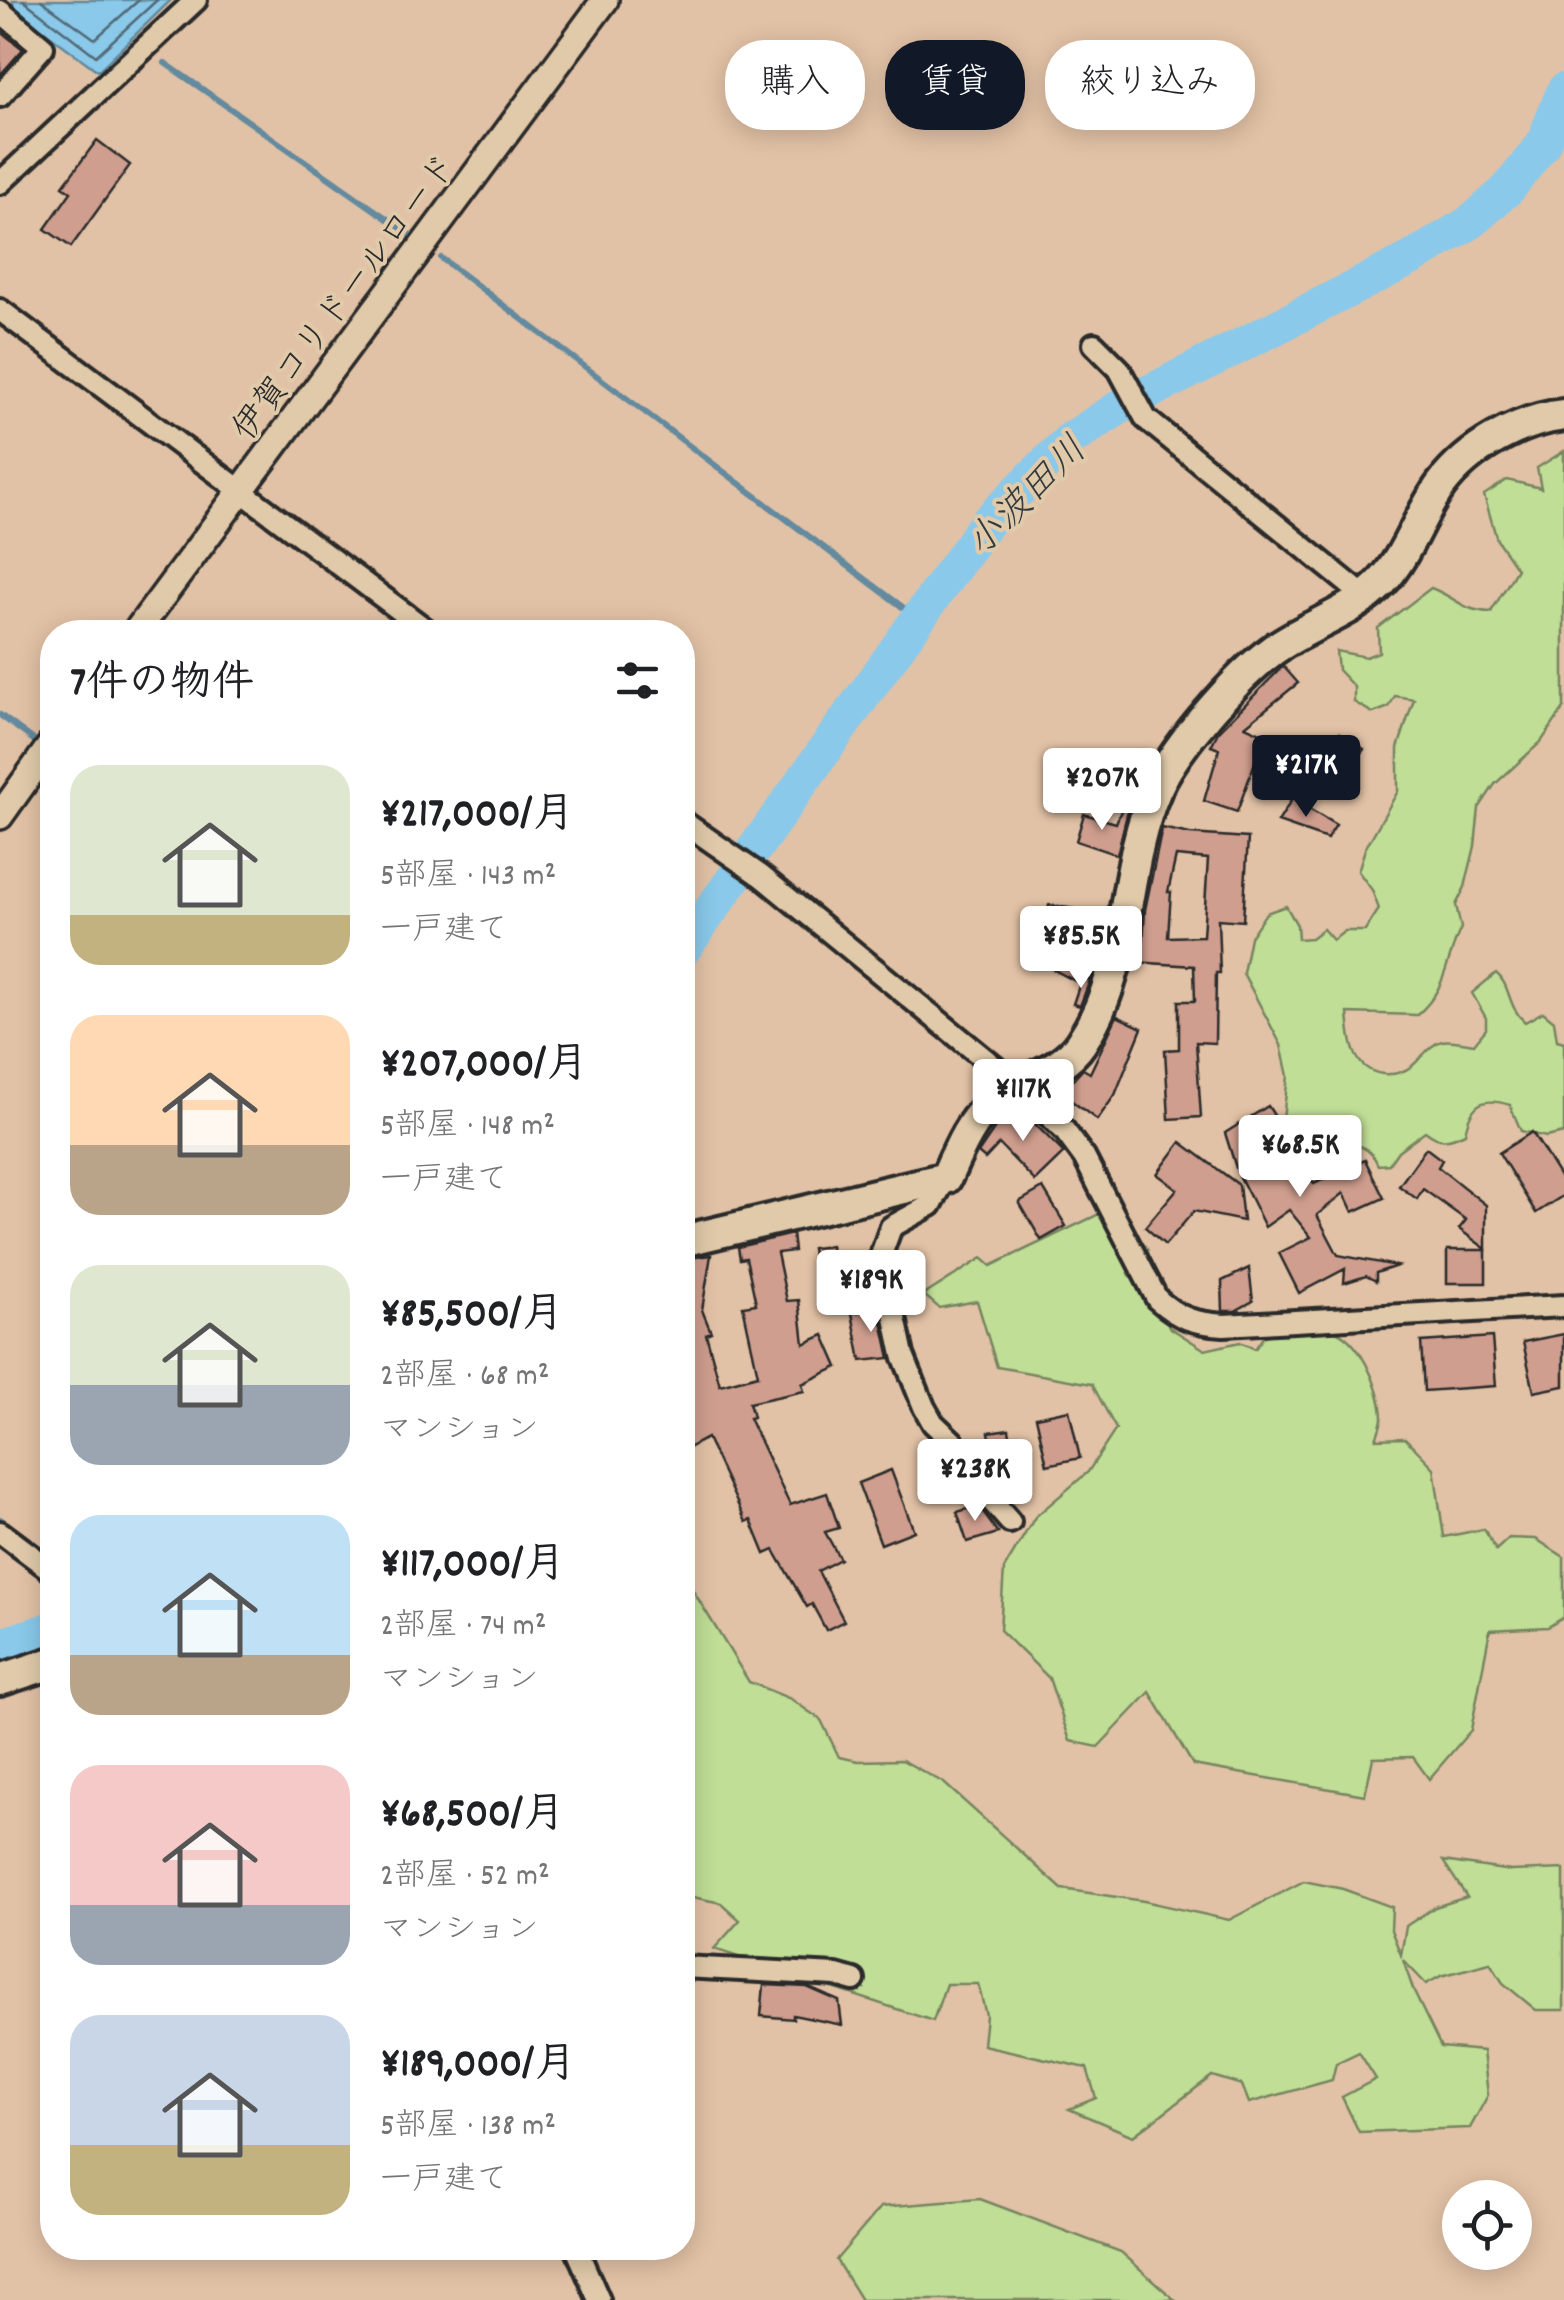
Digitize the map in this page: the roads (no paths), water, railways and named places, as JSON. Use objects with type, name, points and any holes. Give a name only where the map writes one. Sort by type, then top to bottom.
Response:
[{"type":"main road","points":[[695,1238],[946,1178],[975,1122],[993,1102],[1067,1058],[1080,1046],[1106,998],[1156,789],[1171,763],[1228,692],[1273,650],[1365,596],[1395,566],[1441,485],[1461,464],[1501,435],[1543,418],[1564,415]]},
{"type":"main road","points":[[0,1680],[40,1667]]},
{"type":"street","points":[[0,182],[196,0]]},
{"type":"street","name":"伊賀コリドールロード","points":[[145,620],[606,0]]},
{"type":"street","points":[[0,11],[43,47],[0,96]]},
{"type":"street","points":[[0,310],[413,620]]},
{"type":"street","points":[[1094,344],[1118,369],[1146,418],[1365,596]]},
{"type":"street","points":[[0,816],[40,760]]},
{"type":"street","points":[[695,830],[760,876],[1018,1086],[1064,1130],[1084,1156],[1157,1299],[1174,1315],[1193,1323],[1224,1326],[1564,1306]]},
{"type":"street","points":[[946,1178],[932,1205],[890,1227],[885,1237],[881,1278],[892,1304],[903,1355],[924,1407],[933,1424],[952,1442],[976,1483],[1010,1522]]},
{"type":"street","points":[[0,1532],[40,1563]]},
{"type":"street","points":[[695,1968],[836,1975],[854,1980]]},
{"type":"street","points":[[581,2260],[599,2300]]},
{"type":"water","points":[[13,0],[171,0],[98,71],[13,8]]},
{"type":"waterway","points":[[165,63],[412,236]]},
{"type":"waterway","name":"小波田川","points":[[695,933],[986,523],[1068,441],[1120,407],[1412,258],[1471,222],[1508,189],[1543,144],[1564,90]]},
{"type":"waterway","points":[[441,258],[917,618]]},
{"type":"waterway","points":[[0,715],[35,741]]},
{"type":"waterway","points":[[0,1519],[40,1548]]},
{"type":"waterway","name":"小波田川","points":[[0,1646],[40,1633]]}]
